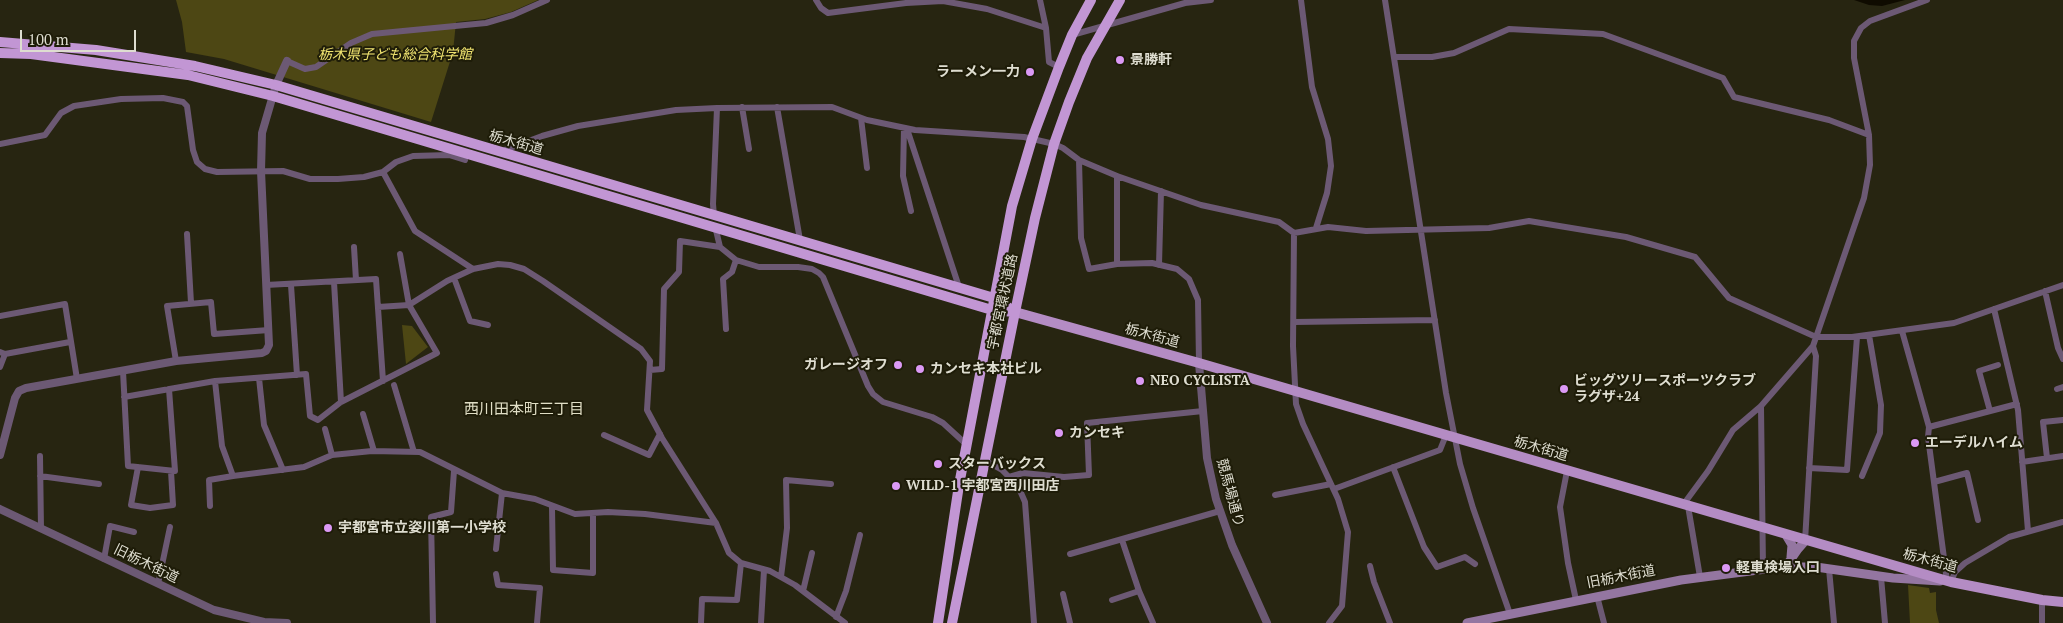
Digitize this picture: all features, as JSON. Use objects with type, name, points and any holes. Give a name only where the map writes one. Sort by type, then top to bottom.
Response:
[{"type":"highway","name":"宇都宮環状道路","points":[[938,623],[959,485],[1012,206],[1032,139],[1059,67],[1072,34],[1091,0]]},
{"type":"highway","name":"宇都宮環状道路","points":[[952,623],[1035,218],[1054,144],[1087,58],[1120,0]]},
{"type":"highway","name":"栃木街道","points":[[0,42],[105,51],[195,66],[276,85],[959,287],[994,298],[1015,312]]},
{"type":"highway","name":"栃木街道","points":[[0,53],[31,54],[188,75],[273,96],[992,310],[1015,312]]},
{"type":"main road","name":"栃木街道","points":[[1015,312],[1199,363],[1685,506],[1763,527],[1805,541],[1949,581],[2042,600],[2063,602]]},
{"type":"main road","points":[[1785,564],[1792,544],[1786,535]]},
{"type":"main road","points":[[1785,564],[1805,541]]},
{"type":"main road","name":"旧栃木街道","points":[[1467,623],[1597,596],[1785,564],[1881,577],[1949,581]]},
{"type":"main road","points":[[1785,564],[1818,564],[1877,572],[1881,577]]},
{"type":"street","points":[[0,455],[4,426],[15,398],[20,391],[176,361],[262,353],[266,351],[269,345],[261,172],[262,133],[276,85],[287,61],[305,69],[316,66],[351,43],[372,34],[486,23],[513,15],[547,0]]},
{"type":"street","points":[[816,0],[821,8],[828,13],[906,3],[943,2],[987,9],[1046,28]]},
{"type":"street","points":[[1040,0],[1046,28],[1049,62],[1059,67]]},
{"type":"street","points":[[1072,34],[1185,4],[1211,0]]},
{"type":"street","points":[[1301,0],[1312,87],[1328,139],[1331,166],[1316,228]]},
{"type":"street","points":[[1385,0],[1436,320],[1450,437],[1510,614]]},
{"type":"street","points":[[1700,577],[1685,506],[1733,430],[1761,406],[1813,346],[1864,198],[1870,165],[1869,135],[1854,58],[1854,41],[1861,28],[1870,21],[1927,0]]},
{"type":"street","points":[[1394,57],[1432,57],[1454,53],[1509,29],[1603,34],[1723,78],[1734,96],[1829,120],[1869,135]]},
{"type":"street","points":[[0,144],[45,135],[61,113],[74,106],[122,99],[163,98],[183,102],[187,106],[193,150],[197,162],[205,169],[217,172],[283,171],[310,179],[338,179],[364,177],[383,172],[396,162],[413,156],[449,156],[464,160]]},
{"type":"street","points":[[499,152],[542,136],[578,126],[676,110],[777,107],[832,108],[861,118],[906,128],[1032,139],[1054,144],[1079,160],[1117,176],[1201,204],[1279,222],[1294,232],[1328,227],[1366,231],[1489,228],[1529,221],[1626,238],[1695,257],[1729,298],[1816,337],[1857,337],[1954,322],[2063,285]]},
{"type":"street","points":[[777,107],[800,240]]},
{"type":"street","points":[[717,108],[714,215],[720,247]]},
{"type":"street","points":[[742,108],[749,149]]},
{"type":"street","points":[[861,118],[867,168]]},
{"type":"street","points":[[906,128],[903,176],[911,211]]},
{"type":"street","points":[[906,128],[959,287]]},
{"type":"street","points":[[1079,160],[1081,238],[1089,269],[1117,264],[1152,263],[1176,269],[1190,280],[1198,300],[1199,363]]},
{"type":"street","points":[[383,172],[415,231],[473,270]]},
{"type":"street","points":[[1117,176],[1117,264]]},
{"type":"street","points":[[1159,265],[1161,191]]},
{"type":"street","points":[[1294,232],[1296,404],[1303,424],[1332,486],[1348,532],[1342,606],[1329,623]]},
{"type":"street","points":[[187,234],[191,303]]},
{"type":"street","points":[[650,370],[662,369],[664,290],[679,272],[680,241],[720,247],[736,260],[760,267],[798,267],[812,269],[819,273],[823,277],[868,386],[874,394],[883,402],[932,417],[943,423],[967,445]]},
{"type":"street","points":[[354,247],[356,280]]},
{"type":"street","points":[[124,397],[215,380],[306,374],[310,416],[318,420],[341,402],[436,352],[408,304],[400,254]]},
{"type":"street","points":[[726,329],[723,279],[732,272],[736,260]]},
{"type":"street","points":[[378,307],[408,304],[454,278],[473,270],[498,264],[510,264],[524,269],[641,349],[650,361],[647,410],[660,434],[716,522],[729,553],[741,563],[781,577],[845,623]]},
{"type":"street","points":[[454,278],[470,321],[488,325]]},
{"type":"street","points":[[266,285],[376,279],[383,381]]},
{"type":"street","points":[[334,282],[341,402]]},
{"type":"street","points":[[291,285],[297,375]]},
{"type":"street","points":[[2044,291],[2058,348],[2063,359]]},
{"type":"street","points":[[176,361],[167,306],[211,302],[214,334],[268,330]]},
{"type":"street","points":[[0,316],[65,304],[77,379]]},
{"type":"street","points":[[1994,309],[2017,404],[2028,531]]},
{"type":"street","points":[[1294,322],[1436,320]]},
{"type":"street","points":[[1902,331],[1928,427],[1949,581]]},
{"type":"street","points":[[1862,476],[1880,433],[1881,406],[1869,335]]},
{"type":"street","points":[[1809,468],[1847,470],[1857,337]]},
{"type":"street","points":[[0,367],[2,353],[70,342]]},
{"type":"street","points":[[1805,541],[1816,356],[1813,346]]},
{"type":"street","name":"競馬場通り","points":[[1199,363],[1207,458],[1220,511],[1232,545],[1267,623]]},
{"type":"street","points":[[1990,411],[1979,371],[1998,365]]},
{"type":"street","points":[[123,371],[128,466],[175,471],[170,389]]},
{"type":"street","points":[[259,378],[264,425],[283,470]]},
{"type":"street","points":[[215,380],[222,446],[233,476]]},
{"type":"street","points":[[394,385],[414,452]]},
{"type":"street","points":[[1928,427],[2017,404]]},
{"type":"street","points":[[1761,406],[1763,569]]},
{"type":"street","points":[[1009,477],[1023,473],[1064,477],[1089,475],[1087,422],[1203,410]]},
{"type":"street","points":[[363,414],[374,451]]},
{"type":"street","points":[[2047,458],[2043,422],[2063,420]]},
{"type":"street","points":[[325,429],[332,455]]},
{"type":"street","points":[[604,434],[649,455],[660,434]]},
{"type":"street","points":[[1275,495],[1332,486],[1393,467],[1440,450],[1450,437]]},
{"type":"street","points":[[210,506],[209,480],[304,467],[332,455],[374,451],[420,452],[454,471],[502,493],[535,499],[574,514],[608,512],[645,514],[716,522]]},
{"type":"street","points":[[40,456],[41,528]]},
{"type":"street","points":[[2022,462],[2063,456]]},
{"type":"street","points":[[986,461],[1002,470],[1018,486],[1026,510],[1034,623]]},
{"type":"street","points":[[138,467],[131,505],[150,508],[173,505],[171,470]]},
{"type":"street","points":[[1393,467],[1424,547],[1437,567],[1465,557],[1475,564]]},
{"type":"street","points":[[433,623],[431,517],[451,512],[454,471]]},
{"type":"street","points":[[1567,471],[1560,507],[1568,564],[1576,600]]},
{"type":"street","points":[[1934,482],[1967,473],[1978,520]]},
{"type":"street","points":[[40,476],[99,484]]},
{"type":"street","points":[[781,577],[787,528],[786,480],[831,484]]},
{"type":"street","points":[[496,549],[502,493]]},
{"type":"street","points":[[552,506],[553,570],[593,573],[593,514]]},
{"type":"street","name":"旧栃木街道","points":[[0,509],[214,610],[264,622],[287,623]]},
{"type":"street","points":[[1070,554],[1220,511]]},
{"type":"street","points":[[1949,581],[1965,563],[2009,536],[2063,522]]},
{"type":"street","points":[[104,559],[110,526],[134,532]]},
{"type":"street","points":[[158,584],[170,527]]},
{"type":"street","points":[[836,617],[846,592],[860,535]]},
{"type":"street","points":[[1122,540],[1139,591],[1153,623]]},
{"type":"street","points":[[803,592],[812,553]]},
{"type":"street","points":[[701,623],[702,598],[737,600],[741,563]]},
{"type":"street","points":[[1370,566],[1374,582],[1390,623]]},
{"type":"street","points":[[1830,569],[1834,623]]},
{"type":"street","points":[[761,623],[764,570]]},
{"type":"street","points":[[496,574],[498,585],[540,588],[537,623]]},
{"type":"street","points":[[1881,577],[1885,623]]},
{"type":"street","points":[[1112,600],[1139,591]]},
{"type":"street","points":[[1063,594],[1070,623]]},
{"type":"street","points":[[1597,596],[1604,623]]},
{"type":"street","points":[[2042,600],[2042,623]]},
{"type":"green space","name":"栃木県子ども総合科学館","points":[[176,0],[538,0],[511,12],[485,19],[456,22],[453,52],[431,122],[224,59],[186,52],[182,22]]},
{"type":"green space","points":[[402,325],[412,326],[428,347],[406,364]]},
{"type":"green space","points":[[1908,585],[1929,588],[1930,593],[1936,592],[1936,610],[1939,623],[1910,623]]},
{"type":"shaded area","points":[[1854,0],[1905,0],[1882,6],[1869,5]]},
{"type":"place","name":"景勝軒","points":[[1120,60]]},
{"type":"place","name":"ラーメン一力","points":[[1030,72]]},
{"type":"place","name":"ガレージオフ","points":[[898,365]]},
{"type":"place","name":"カンセキ本社ビル","points":[[920,369]]},
{"type":"place","name":"NEO CYCLISTA","points":[[1140,381]]},
{"type":"place","name":"ビッグツリースポーツクラブ ラグザ+24","points":[[1564,389]]},
{"type":"place","name":"カンセキ","points":[[1059,433]]},
{"type":"place","name":"エーデルハイム","points":[[1915,443]]},
{"type":"place","name":"スターバックス","points":[[938,464]]},
{"type":"place","name":"WILD-1 宇都宮西川田店","points":[[896,486]]},
{"type":"place","name":"宇都宮市立姿川第一小学校","points":[[328,528]]},
{"type":"place","name":"軽車検場入口","points":[[1726,568]]},
{"type":"district","name":"西川田本町三丁目","points":[[524,410]]}]
